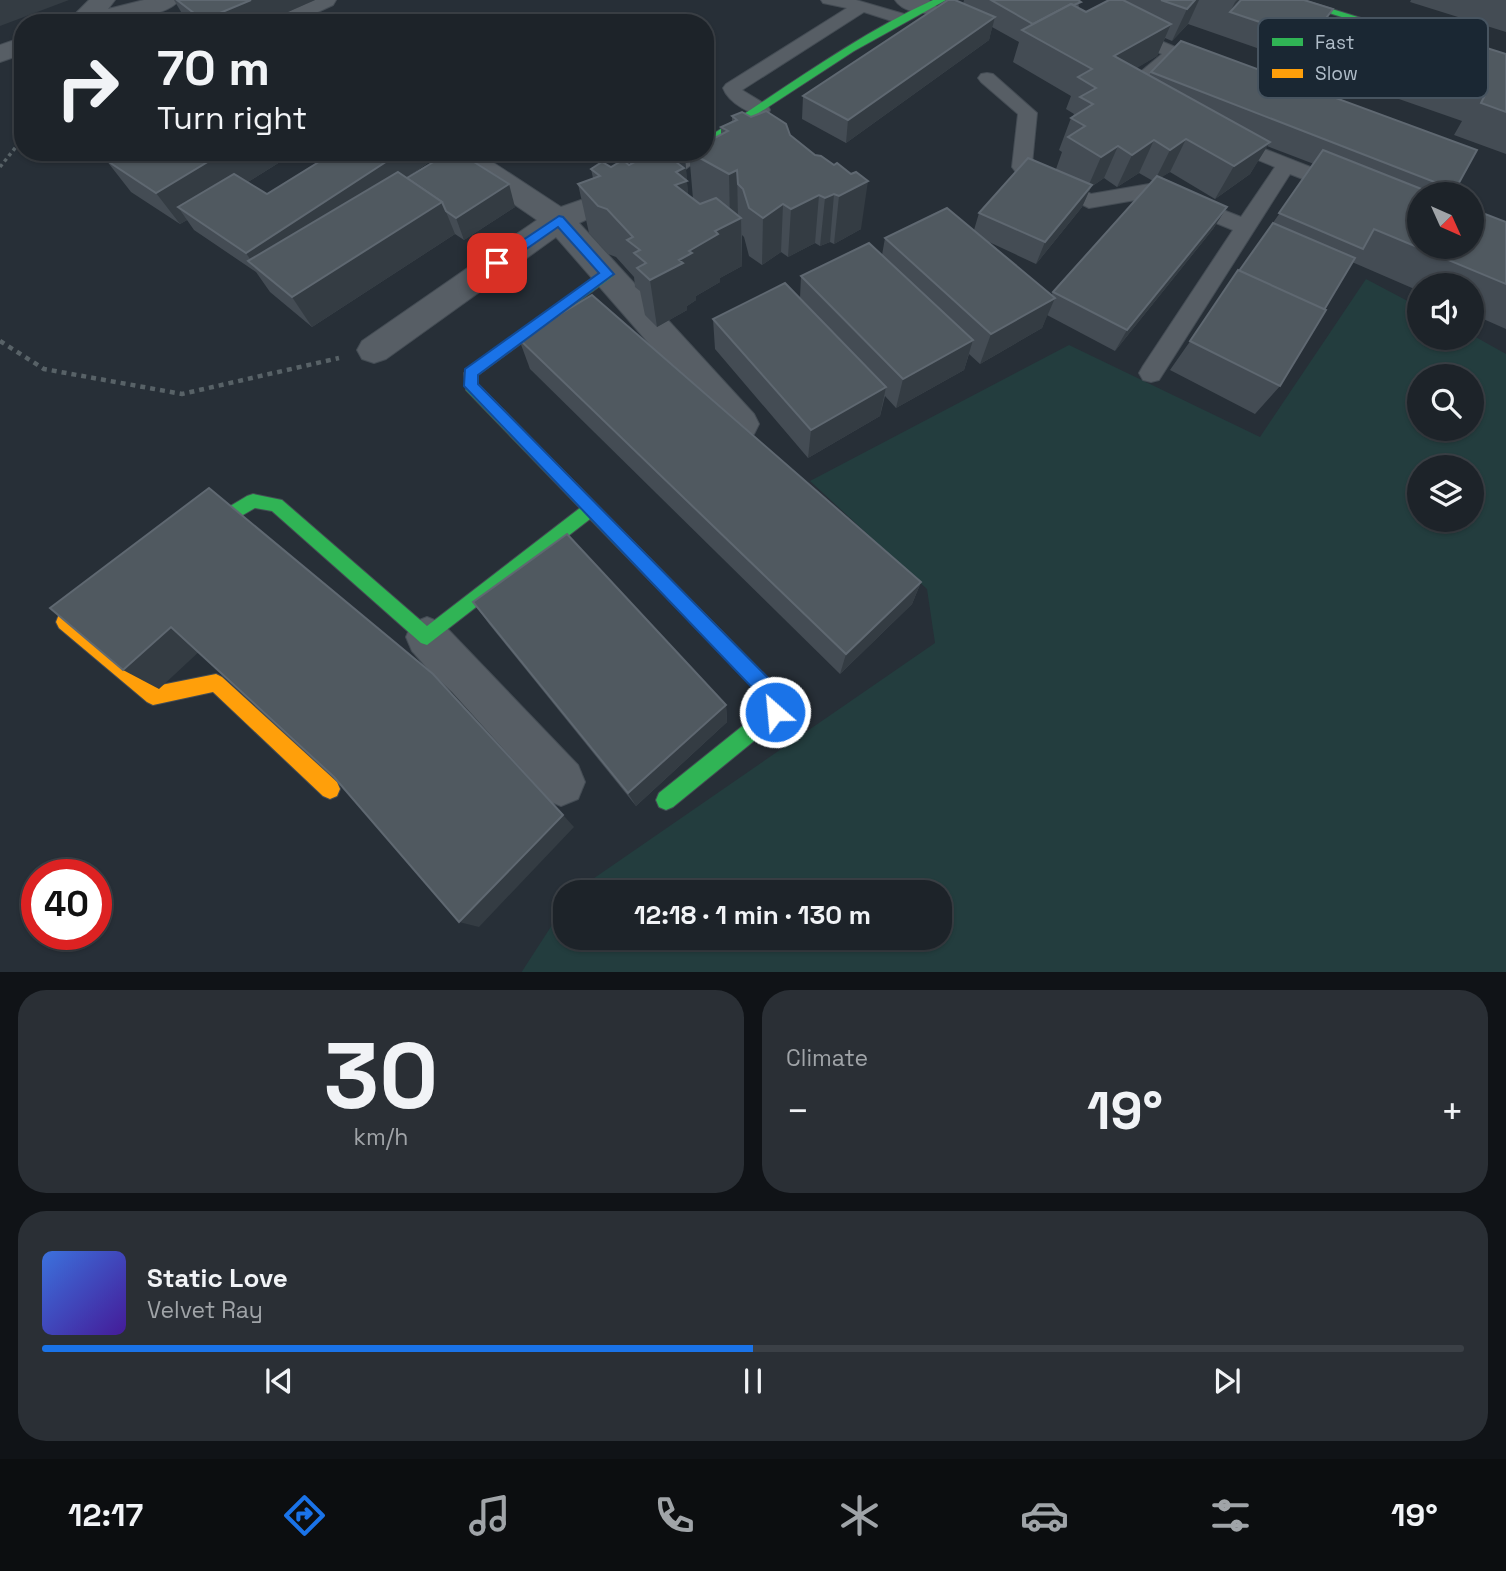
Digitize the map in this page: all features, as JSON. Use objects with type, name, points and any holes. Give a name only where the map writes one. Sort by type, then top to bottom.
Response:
[{"type":"street","points":[[88,14],[103,0]]},
{"type":"street","points":[[293,14],[324,0]]},
{"type":"street","points":[[1293,0],[1351,18]]},
{"type":"street","points":[[115,14],[160,3]]},
{"type":"street","points":[[714,139],[918,6]]},
{"type":"street","points":[[1488,60],[1506,66]]},
{"type":"street","points":[[470,161],[559,220],[741,424]]},
{"type":"street","points":[[374,350],[559,220],[622,193],[676,161]]},
{"type":"street","points":[[607,274],[471,373],[471,386],[772,694],[775,712],[666,800]]},
{"type":"street","points":[[184,542],[253,502],[276,505],[427,637],[561,782]]},
{"type":"street","points":[[427,637],[591,509]]},
{"type":"street","points":[[115,583],[69,611],[65,622],[153,696],[215,683],[330,789]]},
{"type":"lane","points":[[829,0],[862,6],[918,6]]},
{"type":"lane","points":[[761,110],[734,94],[732,88],[862,6]]},
{"type":"lane","points":[[1116,27],[1174,53],[1122,97],[1147,108]]},
{"type":"lane","points":[[987,78],[1028,113],[1022,167],[1089,201],[1155,190],[1246,227]]},
{"type":"lane","points":[[1210,134],[1359,194]]},
{"type":"lane","points":[[1151,373],[1286,165]]},
{"type":"path","points":[[0,167],[14,149]]},
{"type":"path","points":[[0,341],[44,369],[182,394],[374,350]]},
{"type":"green space","points":[[1366,279],[1407,301],[1407,350],[1484,350],[1484,342],[1506,354],[1506,972],[522,972],[553,924],[553,950],[952,950],[952,880],[591,880],[935,643],[927,589],[810,481],[1069,345],[1260,437]]},
{"type":"building","points":[[177,0],[251,0],[217,14],[195,14]]},
{"type":"building","points":[[948,0],[955,0],[995,17],[848,120],[803,96]]},
{"type":"building","points":[[991,0],[1081,2],[1071,4],[1033,24]]},
{"type":"building","points":[[1109,0],[1123,0],[1171,24],[1114,56],[1270,142],[1234,166],[1186,139],[1170,150],[1154,140],[1132,155],[1118,146],[1101,157],[1068,137],[1085,126],[1071,118],[1093,104],[1080,97],[1096,88],[1078,77],[1092,69],[1022,30],[1071,4],[1086,12]]},
{"type":"building","points":[[1161,0],[1195,0],[1187,9]]},
{"type":"building","points":[[1241,0],[1304,0],[1333,9],[1326,18],[1258,18],[1258,21],[1230,12]]},
{"type":"building","points":[[1181,41],[1258,69],[1258,98],[1336,98],[1477,150],[1459,182],[1434,182],[1151,72]]},
{"type":"building","points":[[1488,48],[1506,54],[1506,112],[1481,103],[1484,98],[1488,98]]},
{"type":"building","points":[[766,111],[786,124],[790,135],[815,155],[834,165],[837,163],[851,174],[856,172],[868,181],[839,196],[834,194],[825,198],[819,195],[791,209],[783,204],[763,218],[749,208],[743,189],[738,184],[737,170],[729,174],[705,161],[714,161],[714,138],[728,131],[721,127],[737,120],[732,116],[742,112],[751,117]]},
{"type":"building","points":[[1323,150],[1407,183],[1407,243],[1374,229],[1363,249],[1279,213]]},
{"type":"building","points":[[1028,158],[1092,185],[1045,242],[979,213]]},
{"type":"building","points":[[108,161],[209,161],[156,193]]},
{"type":"building","points":[[320,161],[387,161],[246,253],[178,207],[234,174],[267,194]]},
{"type":"building","points":[[435,161],[472,161],[509,184],[456,218],[446,211],[442,202],[407,178]]},
{"type":"building","points":[[621,161],[629,165],[637,161],[678,161],[684,168],[676,172],[687,181],[675,185],[700,204],[716,198],[741,218],[715,231],[718,234],[689,251],[692,253],[679,260],[683,263],[650,280],[637,268],[646,263],[634,253],[640,250],[627,240],[633,237],[607,209],[598,206],[578,184],[600,176],[591,169],[602,162],[611,167]]},
{"type":"building","points":[[398,172],[442,202],[292,297],[248,261]]},
{"type":"building","points":[[1157,176],[1227,207],[1127,330],[1053,292]]},
{"type":"building","points":[[947,208],[1055,298],[991,334],[885,238]]},
{"type":"building","points":[[1484,214],[1506,222],[1506,284],[1446,259],[1484,259]]},
{"type":"building","points":[[1273,223],[1355,258],[1324,310],[1239,271]]},
{"type":"building","points":[[869,243],[973,340],[903,379],[801,276]]},
{"type":"building","points":[[1238,270],[1326,310],[1280,386],[1190,341]]},
{"type":"building","points":[[785,283],[886,387],[811,430],[713,319]]},
{"type":"building","points":[[592,295],[921,582],[846,654],[519,339]]},
{"type":"building","points":[[209,488],[433,674],[563,815],[459,922],[334,777],[171,627],[123,670],[50,608]]},
{"type":"building","points":[[567,534],[726,705],[628,793],[473,602]]},
{"type":"traffic: fast","points":[[714,138],[850,49],[910,14],[941,0]]},
{"type":"traffic: fast","points":[[1293,0],[1351,18]]},
{"type":"traffic: fast","points":[[1488,60],[1506,66]]},
{"type":"traffic: fast","points":[[607,274],[471,373],[471,386],[772,694],[775,712],[666,800]]},
{"type":"traffic: fast","points":[[193,537],[253,501],[276,505],[427,637],[591,509]]},
{"type":"traffic: slow","points":[[106,589],[69,610],[65,622],[153,696],[216,683],[330,789]]},
{"type":"route","points":[[497,263],[559,220],[607,274],[471,373],[471,386],[772,694],[775,712]]}]
